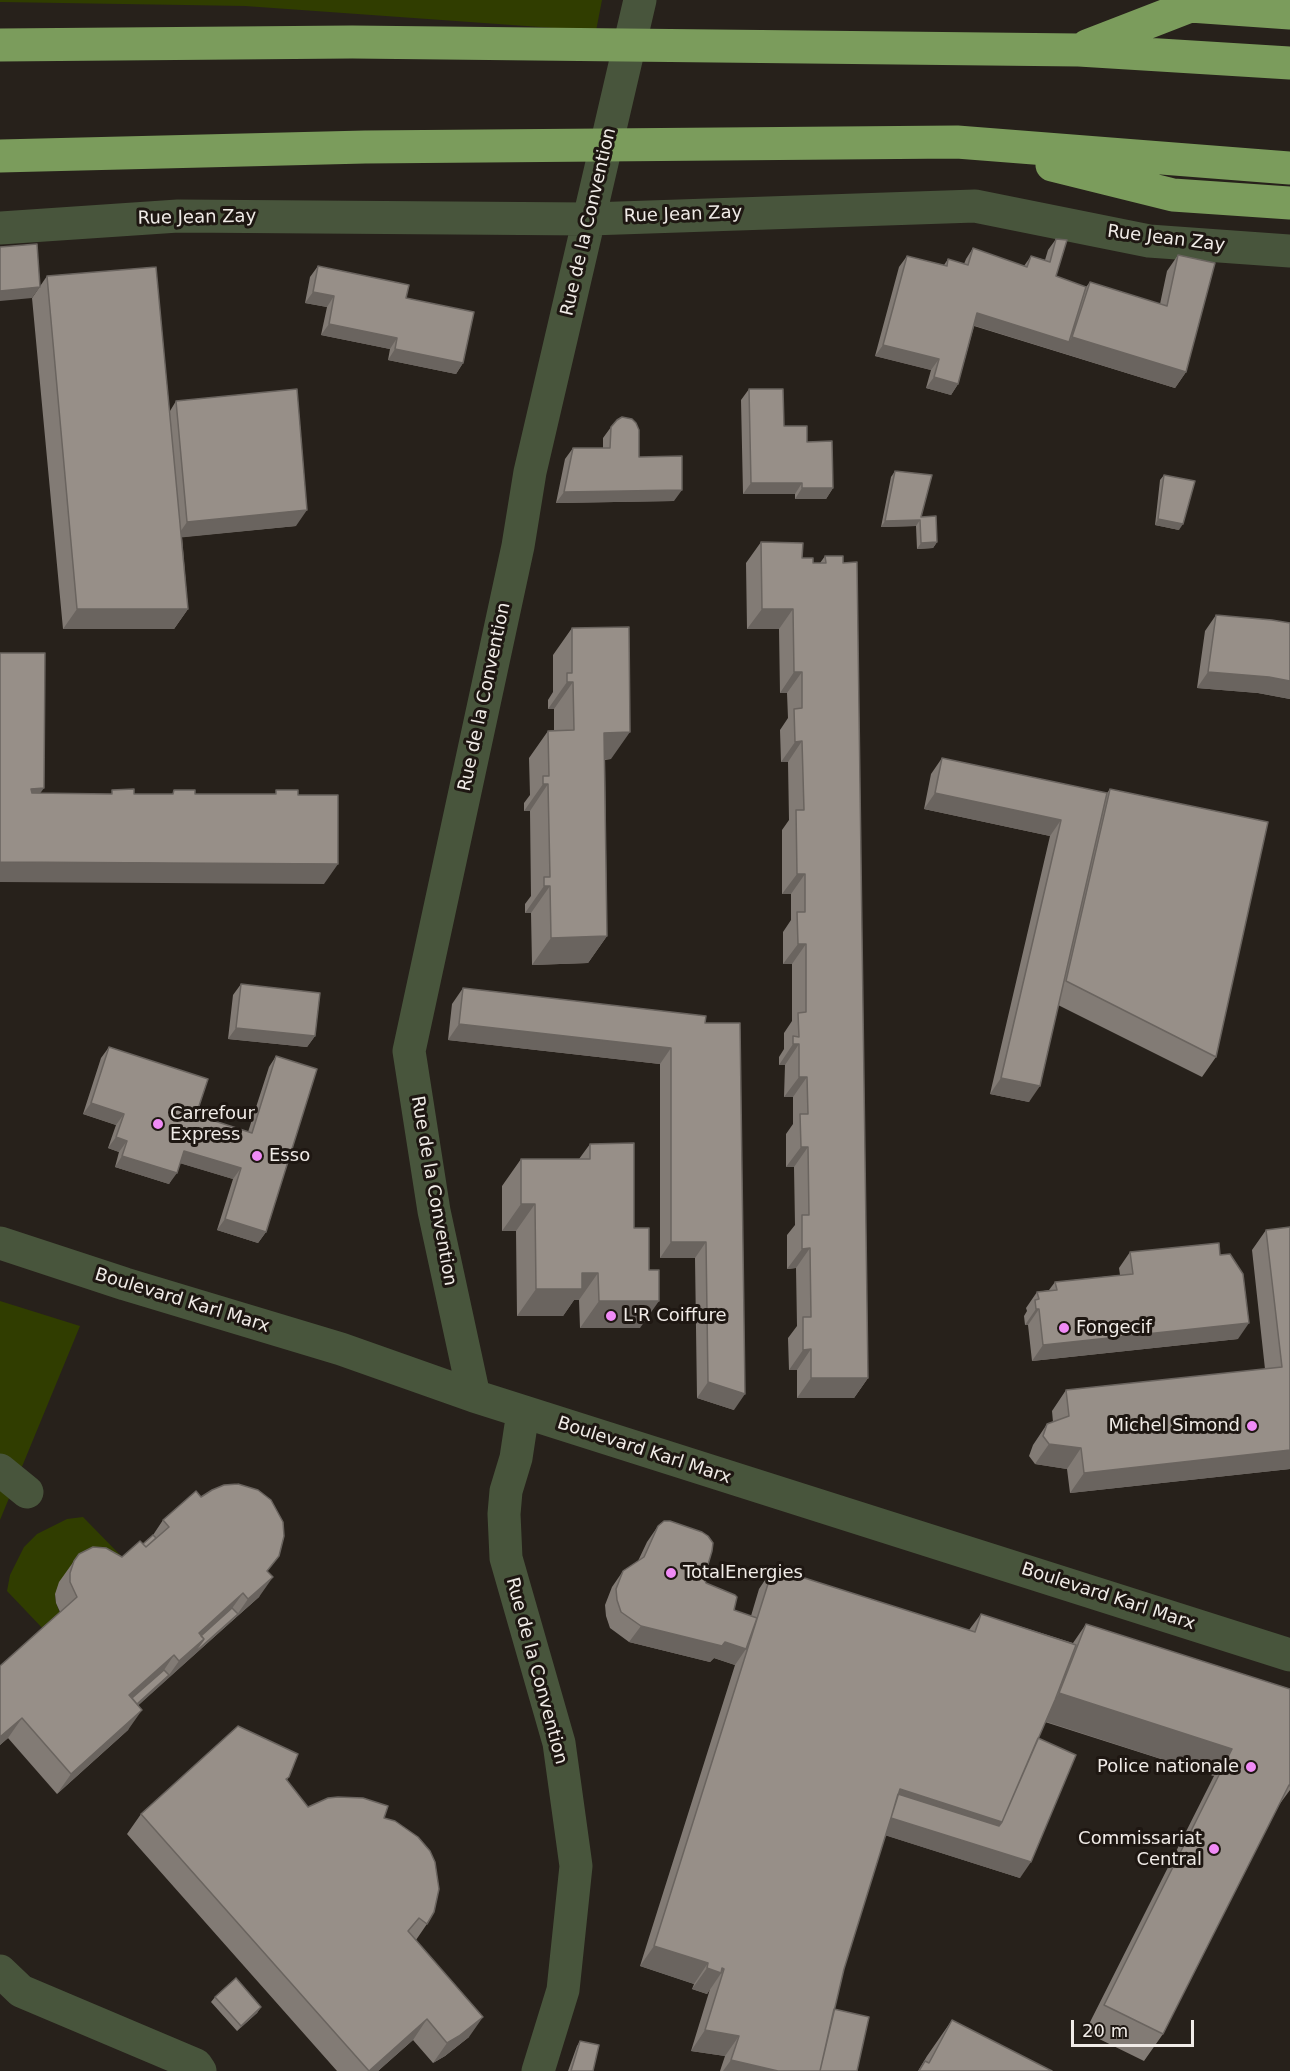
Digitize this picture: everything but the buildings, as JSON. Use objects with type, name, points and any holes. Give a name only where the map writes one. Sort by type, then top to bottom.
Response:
[{"type":"highway","points":[[1079,50],[1190,6],[1290,13]]},
{"type":"highway","points":[[0,45],[364,42],[1079,50],[1290,63]]},
{"type":"highway","points":[[0,156],[365,147],[957,142],[1290,168]]},
{"type":"highway","points":[[957,142],[1173,195],[1290,204]]},
{"type":"street","name":"Rue de la Convention","points":[[474,1396],[434,1211],[409,1051],[518,546],[530,472],[639,3]]},
{"type":"street","name":"Rue Jean Zay","points":[[0,228],[178,216],[592,208],[975,206],[1149,241],[1290,251]]},
{"type":"street","name":"Boulevard Karl Marx","points":[[0,1243],[125,1284],[341,1349],[523,1412],[1290,1655]]},
{"type":"street","name":"Rue de la Convention","points":[[523,1412],[516,1458],[506,1491],[504,1514],[506,1558],[559,1743],[576,1866],[563,1990],[538,2071]]},
{"type":"street","points":[[0,1470],[27,1492]]},
{"type":"street","points":[[0,1971],[21,1991],[196,2065],[200,2071]]},
{"type":"green space","points":[[0,0],[602,0],[596,31],[245,6],[0,2]]},
{"type":"green space","points":[[0,1301],[80,1326],[0,1520]]},
{"type":"green space","points":[[83,1517],[126,1561],[55,1594],[60,1613],[46,1632],[7,1591],[10,1575],[24,1547],[37,1534],[67,1519]]},
{"type":"place","name":"Carrefour Express","points":[[158,1124]]},
{"type":"place","name":"Esso","points":[[257,1156]]},
{"type":"place","name":"L'R Coiffure","points":[[611,1316]]},
{"type":"place","name":"Fongecif","points":[[1064,1328]]},
{"type":"place","name":"Michel Simond","points":[[1252,1426]]},
{"type":"place","name":"TotalEnergies","points":[[671,1573]]},
{"type":"place","name":"Police nationale","points":[[1251,1767]]},
{"type":"place","name":"Commissariat Central","points":[[1214,1849]]}]
